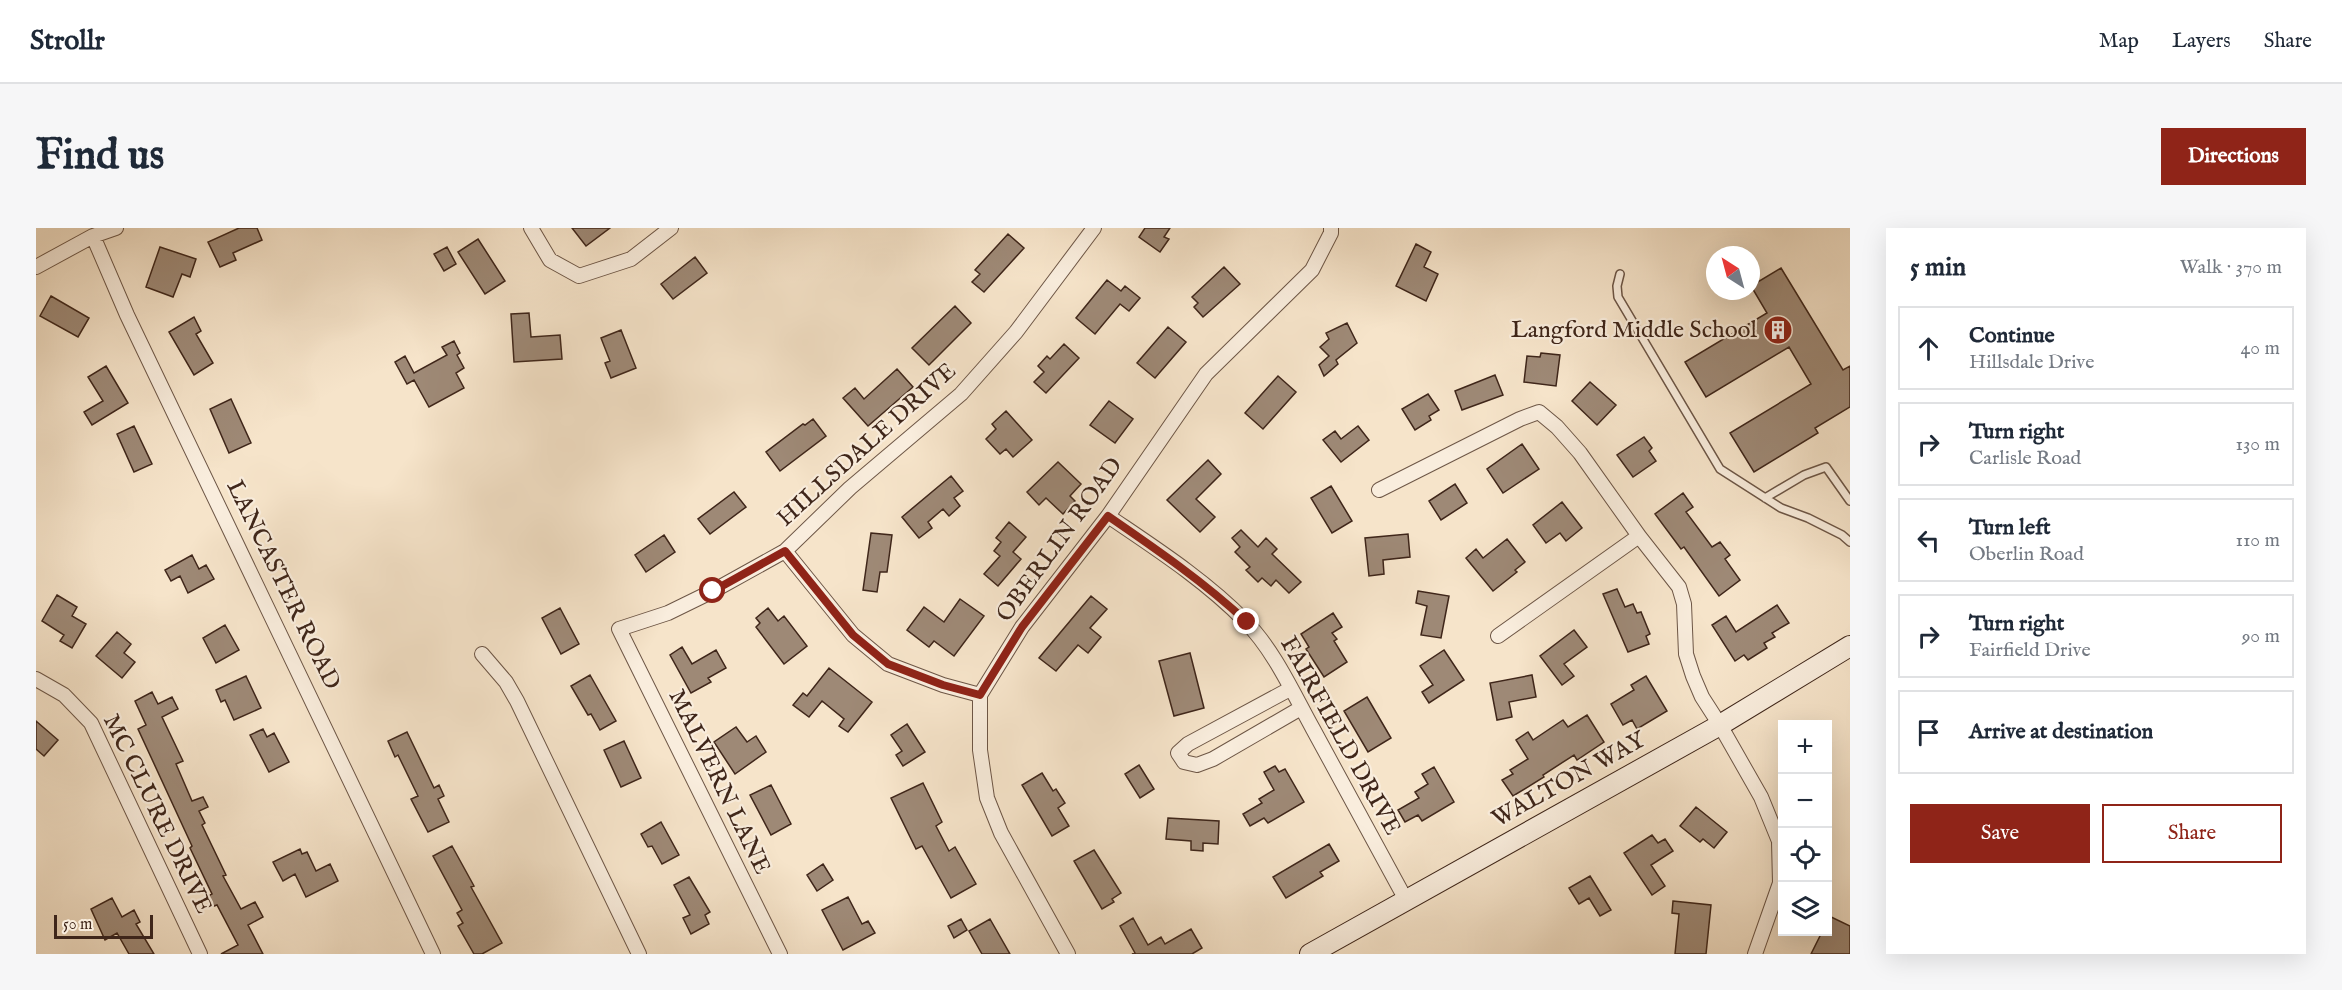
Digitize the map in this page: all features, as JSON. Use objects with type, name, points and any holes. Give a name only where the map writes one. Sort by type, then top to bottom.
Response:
[{"type":"main road","name":"WALTON WAY","points":[[1310,954],[1720,724],[1850,646]]},
{"type":"street","points":[[36,267],[93,236],[116,228]]},
{"type":"street","points":[[531,228],[550,260],[579,276],[631,259],[671,228]]},
{"type":"street","name":"HILLSDALE DRIVE","points":[[619,629],[668,613],[704,596],[785,551],[850,488],[961,394],[1016,332],[1094,228]]},
{"type":"street","name":"OBERLIN ROAD","points":[[980,695],[1022,627],[1108,516],[1206,374],[1312,270],[1331,233],[1331,228]]},
{"type":"street","name":"LANCASTER ROAD","points":[[93,236],[127,315],[433,954]]},
{"type":"street","points":[[1379,490],[1520,419],[1539,412],[1557,427],[1580,453],[1639,536],[1679,586],[1684,604],[1686,654],[1693,676],[1702,697],[1761,797],[1779,840],[1780,883],[1755,954]]},
{"type":"street","name":"FAIRFIELD DRIVE","points":[[1108,516],[1181,567],[1239,615],[1272,657],[1406,900]]},
{"type":"street","points":[[1498,636],[1639,536]]},
{"type":"street","points":[[785,551],[853,635],[888,664],[943,685],[980,695],[980,750],[987,798],[1001,833],[1068,954]]},
{"type":"street","name":"MALVERN LANE","points":[[619,629],[780,954]]},
{"type":"street","points":[[482,654],[506,682],[517,701],[639,954]]},
{"type":"street","name":"MC CLURE DRIVE","points":[[36,679],[64,696],[91,723],[200,954]]},
{"type":"street","points":[[1290,689],[1188,744],[1179,753],[1184,762],[1197,765],[1213,759],[1301,708]]},
{"type":"lane","points":[[1620,274],[1617,286],[1618,297],[1720,469],[1780,508],[1808,518],[1842,535],[1850,542]]},
{"type":"lane","points":[[1765,498],[1804,475],[1826,467],[1850,501]]},
{"type":"building","points":[[239,228],[257,228],[262,240],[233,253],[236,260],[220,267],[208,242]]},
{"type":"building","points":[[572,228],[610,228],[586,246]]},
{"type":"building","points":[[1145,228],[1170,228],[1164,237],[1169,239],[1160,252],[1139,237]]},
{"type":"building","points":[[1008,234],[1024,248],[984,292],[972,282],[980,274],[975,270]]},
{"type":"building","points":[[478,239],[505,281],[485,294],[458,252]]},
{"type":"building","points":[[1416,244],[1431,252],[1424,267],[1438,274],[1426,301],[1396,286]]},
{"type":"building","points":[[160,247],[196,259],[190,277],[182,274],[173,297],[146,287]]},
{"type":"building","points":[[447,247],[456,264],[444,271],[434,254]]},
{"type":"building","points":[[695,257],[707,273],[673,299],[661,284]]},
{"type":"building","points":[[1224,267],[1240,284],[1203,317],[1194,307],[1198,303],[1192,297]]},
{"type":"building","name":"Langford Middle School","points":[[1781,268],[1843,370],[1850,366],[1850,407],[1815,428],[1818,433],[1754,472],[1730,433],[1811,384],[1789,347],[1706,397],[1685,362],[1767,313],[1759,300],[1760,281]]},
{"type":"building","points":[[1107,280],[1121,291],[1125,286],[1140,298],[1129,311],[1120,304],[1095,334],[1076,318]]},
{"type":"building","points":[[51,296],[89,318],[78,337],[40,316]]},
{"type":"building","points":[[955,306],[971,323],[929,365],[912,348]]},
{"type":"building","points":[[529,313],[531,337],[560,335],[562,359],[514,362],[511,314]]},
{"type":"building","points":[[194,317],[201,331],[196,334],[213,363],[194,375],[169,332]]},
{"type":"building","points":[[1347,323],[1357,343],[1336,360],[1338,364],[1324,376],[1319,365],[1329,356],[1320,347],[1329,339],[1326,333]]},
{"type":"building","points":[[1168,327],[1186,342],[1155,378],[1137,363]]},
{"type":"building","points":[[621,330],[636,368],[611,378],[605,363],[610,361],[601,338]]},
{"type":"building","points":[[454,341],[460,353],[457,355],[464,368],[456,373],[464,388],[429,407],[414,380],[407,384],[395,362],[405,356],[414,373],[447,355],[442,347]]},
{"type":"building","points":[[1064,344],[1079,358],[1046,393],[1034,382],[1044,372],[1038,366],[1047,356],[1050,359]]},
{"type":"building","points":[[1541,353],[1560,355],[1556,386],[1524,382],[1527,356],[1540,357]]},
{"type":"building","points":[[106,366],[128,403],[92,425],[84,412],[103,401],[88,377]]},
{"type":"building","points":[[897,369],[913,387],[868,426],[843,398],[855,388],[864,399]]},
{"type":"building","points":[[1495,375],[1503,395],[1462,410],[1455,391]]},
{"type":"building","points":[[1278,376],[1296,392],[1263,429],[1245,413]]},
{"type":"building","points":[[1590,382],[1616,405],[1597,425],[1572,401]]},
{"type":"building","points":[[1428,394],[1439,410],[1429,416],[1431,420],[1415,430],[1402,409]]},
{"type":"building","points":[[231,399],[251,443],[229,453],[210,409]]},
{"type":"building","points":[[1109,401],[1133,419],[1115,443],[1090,425]]},
{"type":"building","points":[[1006,411],[1032,440],[1013,457],[1006,449],[1000,454],[986,439],[996,429],[992,424]]},
{"type":"building","points":[[813,419],[826,436],[780,471],[766,452]]},
{"type":"building","points":[[134,426],[152,464],[134,472],[117,434]]},
{"type":"building","points":[[1358,426],[1369,440],[1341,462],[1323,440],[1335,431],[1341,439]]},
{"type":"building","points":[[1644,437],[1652,448],[1649,451],[1656,461],[1633,477],[1617,455]]},
{"type":"building","points":[[1522,444],[1539,469],[1503,493],[1487,469]]},
{"type":"building","points":[[1208,460],[1221,474],[1196,499],[1215,517],[1200,532],[1167,500]]},
{"type":"building","points":[[1058,462],[1081,484],[1070,496],[1075,501],[1063,514],[1046,498],[1039,505],[1027,492]]},
{"type":"building","points":[[951,476],[963,491],[954,498],[960,506],[949,516],[943,509],[928,522],[932,528],[919,538],[902,517]]},
{"type":"building","points":[[1455,484],[1467,503],[1441,520],[1429,501]]},
{"type":"building","points":[[1331,486],[1352,521],[1332,533],[1311,498]]},
{"type":"building","points":[[734,492],[746,507],[710,534],[698,519]]},
{"type":"building","points":[[1683,493],[1693,507],[1686,512],[1712,547],[1720,542],[1730,555],[1725,559],[1740,580],[1719,596],[1684,547],[1681,549],[1655,514]]},
{"type":"building","points":[[1562,502],[1582,528],[1566,541],[1560,533],[1546,543],[1533,525]]},
{"type":"building","points":[[1009,522],[1026,537],[1013,552],[1021,559],[998,586],[984,574],[1000,556],[994,551],[1001,542],[996,538]]},
{"type":"building","points":[[1241,530],[1258,547],[1266,538],[1277,549],[1272,554],[1301,582],[1289,593],[1276,580],[1271,586],[1262,578],[1258,582],[1246,570],[1250,567],[1235,552],[1240,547],[1232,538]]},
{"type":"building","points":[[871,533],[892,535],[887,572],[880,572],[877,592],[863,590]]},
{"type":"building","points":[[1408,534],[1410,557],[1383,560],[1384,574],[1369,576],[1365,538]]},
{"type":"building","points":[[664,535],[675,552],[646,572],[635,555]]},
{"type":"building","points":[[1507,539],[1525,562],[1515,570],[1517,572],[1493,591],[1466,558],[1476,549],[1483,558]]},
{"type":"building","points":[[192,555],[199,569],[206,565],[214,579],[188,593],[180,576],[171,581],[165,570]]},
{"type":"building","points":[[1617,589],[1625,607],[1633,604],[1637,613],[1641,612],[1650,634],[1646,636],[1649,644],[1628,652],[1603,594]]},
{"type":"building","points":[[1418,591],[1449,596],[1441,638],[1421,635],[1427,606],[1416,603]]},
{"type":"building","points":[[57,595],[77,607],[72,616],[86,624],[72,648],[60,641],[64,635],[42,621]]},
{"type":"building","points":[[1091,596],[1107,609],[1090,628],[1101,637],[1088,653],[1078,645],[1056,671],[1039,658]]},
{"type":"building","points":[[960,599],[984,616],[954,656],[934,641],[929,647],[907,630],[924,607],[944,622]]},
{"type":"building","points":[[1777,605],[1789,623],[1772,633],[1775,637],[1764,643],[1767,648],[1748,660],[1744,655],[1735,661],[1712,625],[1726,616],[1736,632]]},
{"type":"building","points":[[560,608],[579,644],[561,654],[542,618]]},
{"type":"building","points":[[768,608],[778,621],[784,616],[807,646],[784,664],[756,627],[760,623],[756,618]]},
{"type":"building","points":[[1333,613],[1342,627],[1332,633],[1337,639],[1334,641],[1347,662],[1324,677],[1306,649],[1309,647],[1301,634]]},
{"type":"building","points":[[225,625],[239,650],[216,663],[203,638]]},
{"type":"building","points":[[1574,630],[1587,647],[1564,664],[1574,676],[1562,685],[1540,656]]},
{"type":"building","points":[[117,632],[131,644],[124,653],[135,662],[122,678],[96,656]]},
{"type":"building","points":[[682,647],[692,664],[716,650],[726,668],[708,678],[711,682],[691,693],[670,655]]},
{"type":"building","points":[[1444,650],[1464,680],[1429,703],[1422,692],[1433,685],[1420,666]]},
{"type":"building","points":[[1190,653],[1204,708],[1174,716],[1159,661]]},
{"type":"building","points":[[829,668],[872,702],[848,732],[839,726],[844,719],[822,701],[809,717],[793,705],[803,693],[807,696]]},
{"type":"building","points":[[590,675],[616,721],[600,730],[571,686]]},
{"type":"building","points":[[1532,675],[1536,697],[1509,702],[1512,717],[1497,720],[1490,683]]},
{"type":"building","points":[[246,676],[261,708],[234,720],[225,700],[221,702],[216,690]]},
{"type":"building","points":[[1646,676],[1667,711],[1637,729],[1632,720],[1623,725],[1611,704],[1634,690],[1631,685]]},
{"type":"building","points":[[152,692],[158,704],[172,697],[178,709],[162,717],[183,761],[176,764],[192,801],[203,797],[208,807],[199,811],[205,823],[202,825],[226,875],[223,876],[241,909],[255,902],[263,917],[248,925],[263,954],[221,954],[238,945],[217,905],[214,906],[208,896],[212,894],[190,848],[192,846],[138,729],[146,725],[135,701]]},
{"type":"building","points":[[1367,697],[1391,738],[1368,752],[1344,711]]},
{"type":"building","points":[[1587,715],[1604,742],[1577,760],[1574,755],[1513,796],[1502,780],[1513,774],[1510,770],[1528,759],[1516,740],[1528,732],[1533,740],[1563,720],[1568,727]]},
{"type":"building","points":[[36,721],[58,740],[44,756],[36,749]]},
{"type":"building","points":[[907,724],[925,752],[903,766],[896,755],[902,751],[891,735]]},
{"type":"building","points":[[736,727],[747,742],[756,736],[766,752],[735,774],[714,742]]},
{"type":"building","points":[[263,729],[267,737],[274,733],[289,762],[269,772],[250,735]]},
{"type":"building","points":[[407,732],[434,788],[439,785],[444,796],[438,799],[449,822],[428,832],[411,799],[418,796],[398,755],[395,757],[388,741]]},
{"type":"building","points":[[624,741],[641,778],[621,787],[604,750]]},
{"type":"building","points":[[1139,765],[1154,789],[1140,798],[1125,774]]},
{"type":"building","points":[[1275,766],[1279,772],[1285,769],[1304,802],[1268,823],[1264,818],[1250,826],[1243,814],[1262,803],[1259,799],[1274,790],[1264,772]]},
{"type":"building","points":[[1434,767],[1454,802],[1422,821],[1418,815],[1405,822],[1398,810],[1419,798],[1415,792],[1428,784],[1422,774]]},
{"type":"building","points":[[1042,773],[1053,791],[1056,789],[1065,803],[1058,808],[1069,826],[1052,836],[1022,785]]},
{"type":"building","points":[[923,783],[942,822],[936,826],[949,851],[955,847],[976,884],[951,898],[922,846],[916,849],[891,798]]},
{"type":"building","points":[[771,785],[791,824],[771,835],[750,795]]},
{"type":"building","points":[[1696,807],[1727,832],[1714,848],[1703,839],[1700,842],[1680,826]]},
{"type":"building","points":[[1168,818],[1219,821],[1218,844],[1203,843],[1203,851],[1191,850],[1191,841],[1166,839]]},
{"type":"building","points":[[661,822],[679,855],[662,864],[652,846],[648,847],[641,834]]},
{"type":"building","points":[[1652,835],[1658,843],[1665,839],[1673,851],[1651,865],[1665,886],[1652,895],[1624,853]]},
{"type":"building","points":[[1329,844],[1339,861],[1320,872],[1323,876],[1286,898],[1273,877]]},
{"type":"building","points":[[452,846],[474,886],[471,887],[502,943],[482,954],[474,954],[458,926],[463,923],[457,913],[462,910],[433,856]]},
{"type":"building","points":[[300,849],[302,854],[307,852],[316,871],[330,864],[338,881],[306,897],[295,874],[283,881],[273,862]]},
{"type":"building","points":[[1094,850],[1121,893],[1112,899],[1114,902],[1102,909],[1074,861]]},
{"type":"building","points":[[823,864],[833,880],[817,891],[807,875]]},
{"type":"building","points":[[1590,876],[1611,910],[1600,916],[1589,898],[1579,904],[1569,888]]},
{"type":"building","points":[[689,877],[710,912],[705,915],[709,924],[691,934],[683,918],[690,915],[674,885]]},
{"type":"building","points":[[848,897],[862,924],[868,921],[875,933],[843,950],[822,910]]},
{"type":"building","points":[[112,898],[122,917],[134,910],[140,922],[136,924],[154,954],[129,954],[117,933],[105,940],[91,909]]},
{"type":"building","points":[[1673,901],[1711,905],[1706,954],[1675,954],[1679,914],[1672,913]]},
{"type":"building","points":[[1832,917],[1850,926],[1850,954],[1811,954],[1820,936],[1832,936]]},
{"type":"building","points":[[1133,918],[1148,945],[1161,937],[1165,944],[1191,929],[1202,948],[1192,954],[1132,954],[1135,953],[1120,926]]},
{"type":"building","points":[[961,919],[967,930],[954,938],[948,926]]},
{"type":"building","points":[[990,919],[1010,954],[982,954],[969,931]]},
{"type":"place","name":"Langford Middle School","points":[[1778,330]]},
{"type":"route","points":[[713,591],[785,551],[853,635],[888,664],[943,685],[980,695],[1022,627],[1108,516],[1181,567],[1247,622]]}]
